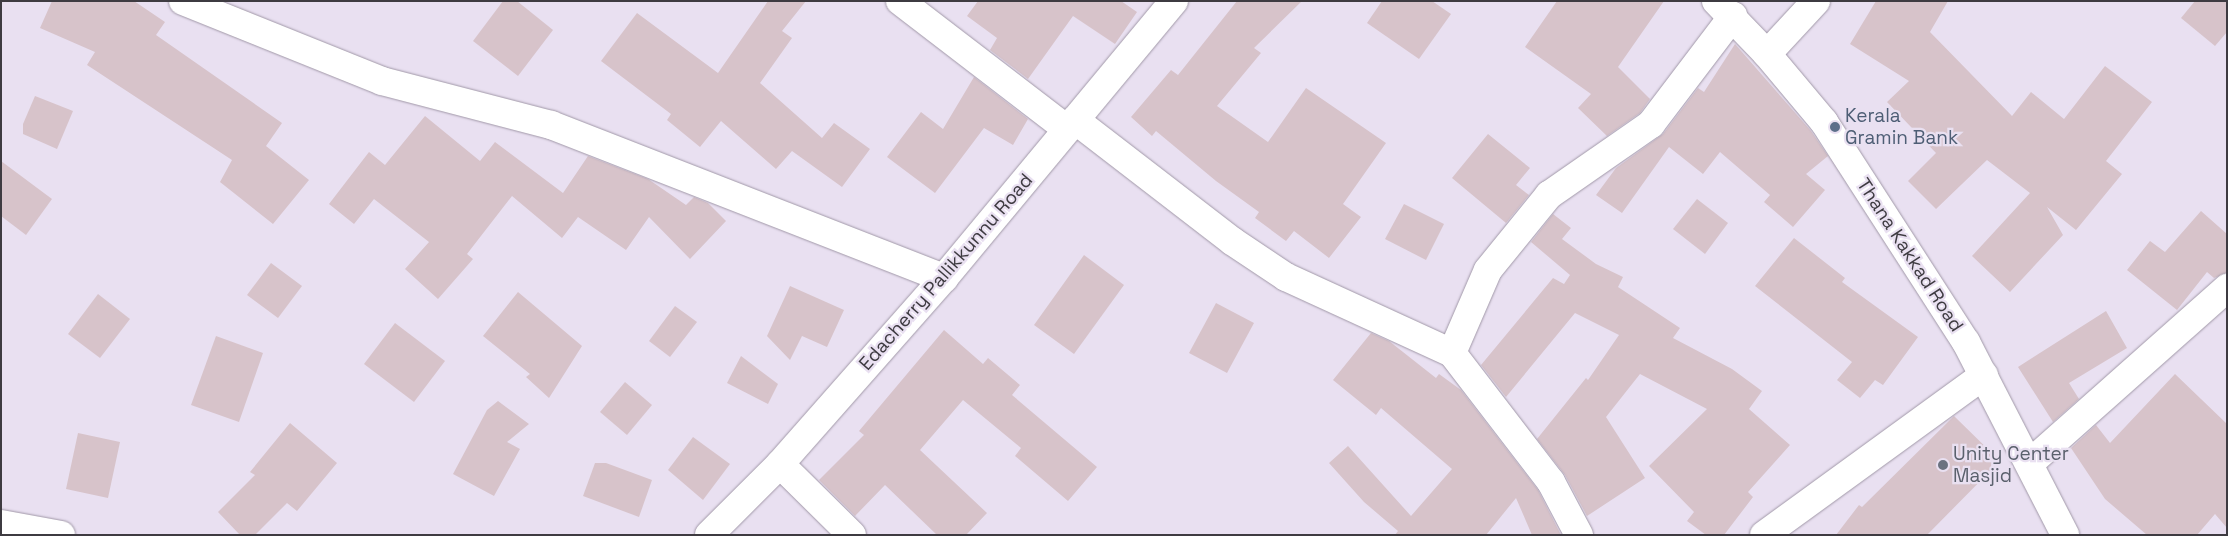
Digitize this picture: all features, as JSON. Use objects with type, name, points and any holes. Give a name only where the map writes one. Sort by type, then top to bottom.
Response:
[{"type":"street","points":[[183,1],[382,81],[551,125],[944,278]]},
{"type":"street","points":[[900,1],[1232,240],[1286,276],[1452,353],[1551,482],[1578,535]]},
{"type":"street","name":"Edacherry Pallikkunnu Road","points":[[709,535],[780,464],[944,278],[1174,1]]},
{"type":"street","points":[[1768,54],[1816,1]]},
{"type":"street","points":[[1452,353],[1488,270],[1549,195],[1651,124],[1725,9]]},
{"type":"street","name":"Thana Kakkad Road","points":[[1725,9],[1768,54],[1824,122],[1966,342],[2030,463],[2065,535]]},
{"type":"street","points":[[2030,463],[2227,288]]},
{"type":"street","points":[[1764,535],[1984,374]]},
{"type":"street","points":[[780,464],[852,535]]},
{"type":"street","points":[[1,524],[60,535]]},
{"type":"building","points":[[52,1],[134,1],[165,22],[156,35],[282,123],[266,146],[309,180],[273,224],[220,182],[232,160],[87,65],[95,52],[40,28]]},
{"type":"building","points":[[503,1],[517,1],[553,30],[518,76],[473,41]]},
{"type":"building","points":[[768,1],[806,1],[782,31],[792,38],[760,83],[822,138],[834,123],[870,149],[842,187],[792,151],[776,169],[721,121],[700,147],[667,120],[671,114],[601,61],[637,13],[718,73]]},
{"type":"building","points":[[978,1],[1121,1],[1137,12],[1115,44],[1073,16],[1028,79],[990,50],[997,38],[967,16]]},
{"type":"building","points":[[1237,1],[1302,1],[1254,48],[1261,53],[1217,106],[1268,142],[1306,88],[1386,143],[1343,204],[1361,217],[1329,258],[1294,231],[1286,241],[1255,218],[1259,212],[1216,181],[1156,131],[1152,136],[1131,117],[1171,70],[1178,75]]},
{"type":"building","points":[[1382,1],[1432,1],[1451,14],[1419,59],[1367,23]]},
{"type":"building","points":[[1557,1],[1664,1],[1618,67],[1650,99],[1640,113],[1607,136],[1578,108],[1591,94],[1525,47]]},
{"type":"building","points":[[1876,1],[1948,1],[1930,32],[2012,116],[2031,92],[2064,119],[2105,66],[2152,102],[2106,161],[2122,174],[2076,230],[2047,207],[2063,235],[2010,292],[1972,256],[2030,193],[1987,160],[1936,209],[1908,181],[1936,153],[1887,102],[1909,81],[1850,44]]},
{"type":"building","points":[[2195,1],[2227,1],[2227,32],[2215,46],[2181,18]]},
{"type":"building","points":[[1735,44],[1811,131],[1828,156],[1806,174],[1825,190],[1793,227],[1764,202],[1770,195],[1720,152],[1703,174],[1669,147],[1622,213],[1596,195],[1616,168],[1663,134],[1698,88],[1704,92]]},
{"type":"building","points":[[974,77],[1028,119],[1013,145],[984,128],[935,193],[887,157],[921,112],[943,129]]},
{"type":"building","points":[[35,96],[73,111],[57,149],[23,134],[23,124]]},
{"type":"building","points":[[425,116],[480,161],[495,142],[563,193],[588,156],[648,179],[686,205],[694,197],[708,203],[726,221],[690,259],[649,217],[626,250],[578,217],[562,238],[512,196],[467,254],[473,259],[438,299],[405,269],[429,242],[374,199],[354,224],[329,204],[369,152],[385,165]]},
{"type":"building","points":[[1488,134],[1530,168],[1516,185],[1529,195],[1506,223],[1452,178]]},
{"type":"building","points":[[1,161],[52,199],[26,235],[1,216]]},
{"type":"building","points":[[1697,199],[1728,223],[1705,254],[1673,229]]},
{"type":"building","points":[[1404,204],[1444,224],[1426,260],[1385,239]]},
{"type":"building","points":[[2201,211],[2227,234],[2227,273],[2214,278],[2207,272],[2177,310],[2127,270],[2150,241],[2165,252]]},
{"type":"building","points":[[1553,214],[1571,228],[1562,239],[1596,264],[1623,277],[1618,287],[1680,328],[1673,338],[1732,369],[1762,391],[1749,409],[1790,445],[1748,492],[1753,497],[1724,535],[1706,535],[1687,521],[1694,512],[1649,466],[1707,409],[1640,374],[1606,417],[1645,478],[1587,516],[1565,475],[1537,439],[1586,378],[1588,380],[1619,335],[1575,313],[1506,397],[1481,365],[1553,278],[1564,284],[1570,275],[1531,242]]},
{"type":"building","points":[[1794,238],[1845,278],[1842,282],[1918,337],[1883,385],[1875,380],[1860,398],[1837,380],[1852,362],[1755,286]]},
{"type":"building","points":[[1084,255],[1124,285],[1074,354],[1034,325]]},
{"type":"building","points":[[271,263],[302,286],[278,318],[247,295]]},
{"type":"building","points":[[790,286],[844,310],[827,347],[802,336],[790,360],[767,336]]},
{"type":"building","points":[[518,292],[582,346],[549,398],[526,377],[530,374],[483,336]]},
{"type":"building","points":[[98,294],[130,319],[100,358],[68,334]]},
{"type":"building","points":[[1216,303],[1254,323],[1227,373],[1189,353]]},
{"type":"building","points":[[675,306],[697,322],[670,357],[649,341]]},
{"type":"building","points":[[2106,311],[2127,348],[2069,383],[2079,399],[2053,422],[2018,367]]},
{"type":"building","points":[[395,323],[445,361],[414,402],[364,364]]},
{"type":"building","points":[[944,330],[983,364],[988,358],[1020,385],[1012,395],[1097,467],[1068,501],[1015,456],[1021,448],[963,400],[920,450],[987,513],[966,535],[937,535],[885,485],[855,516],[819,480],[864,435],[859,431]]},
{"type":"building","points":[[1371,333],[1389,341],[1436,378],[1439,374],[1461,390],[1538,490],[1561,535],[1532,535],[1516,498],[1486,535],[1395,535],[1398,531],[1364,502],[1329,463],[1348,446],[1411,516],[1452,469],[1381,408],[1376,415],[1333,380]]},
{"type":"building","points":[[216,336],[263,353],[239,422],[191,405]]},
{"type":"building","points":[[741,356],[778,384],[768,404],[727,383]]},
{"type":"building","points":[[2175,374],[2227,424],[2227,528],[2215,514],[2197,535],[2147,535],[2105,499],[2071,448],[2096,425],[2110,443]]},
{"type":"building","points":[[625,382],[652,405],[627,435],[600,412]]},
{"type":"building","points":[[498,401],[529,424],[507,442],[520,449],[494,496],[453,474],[487,410]]},
{"type":"building","points":[[1954,416],[2000,461],[1927,535],[1836,535],[1859,505],[1862,507]]},
{"type":"building","points":[[290,423],[337,463],[297,511],[287,503],[255,535],[240,535],[218,512],[255,475],[250,472]]},
{"type":"building","points":[[78,433],[120,442],[108,498],[66,489]]},
{"type":"building","points":[[693,437],[730,464],[703,500],[668,470]]},
{"type":"building","points":[[595,463],[606,463],[652,480],[639,517],[583,496]]},
{"type":"place","name":"Kerala Gramin Bank","points":[[1835,127]]},
{"type":"place","name":"Unity Center Masjid","points":[[1943,465]]}]
